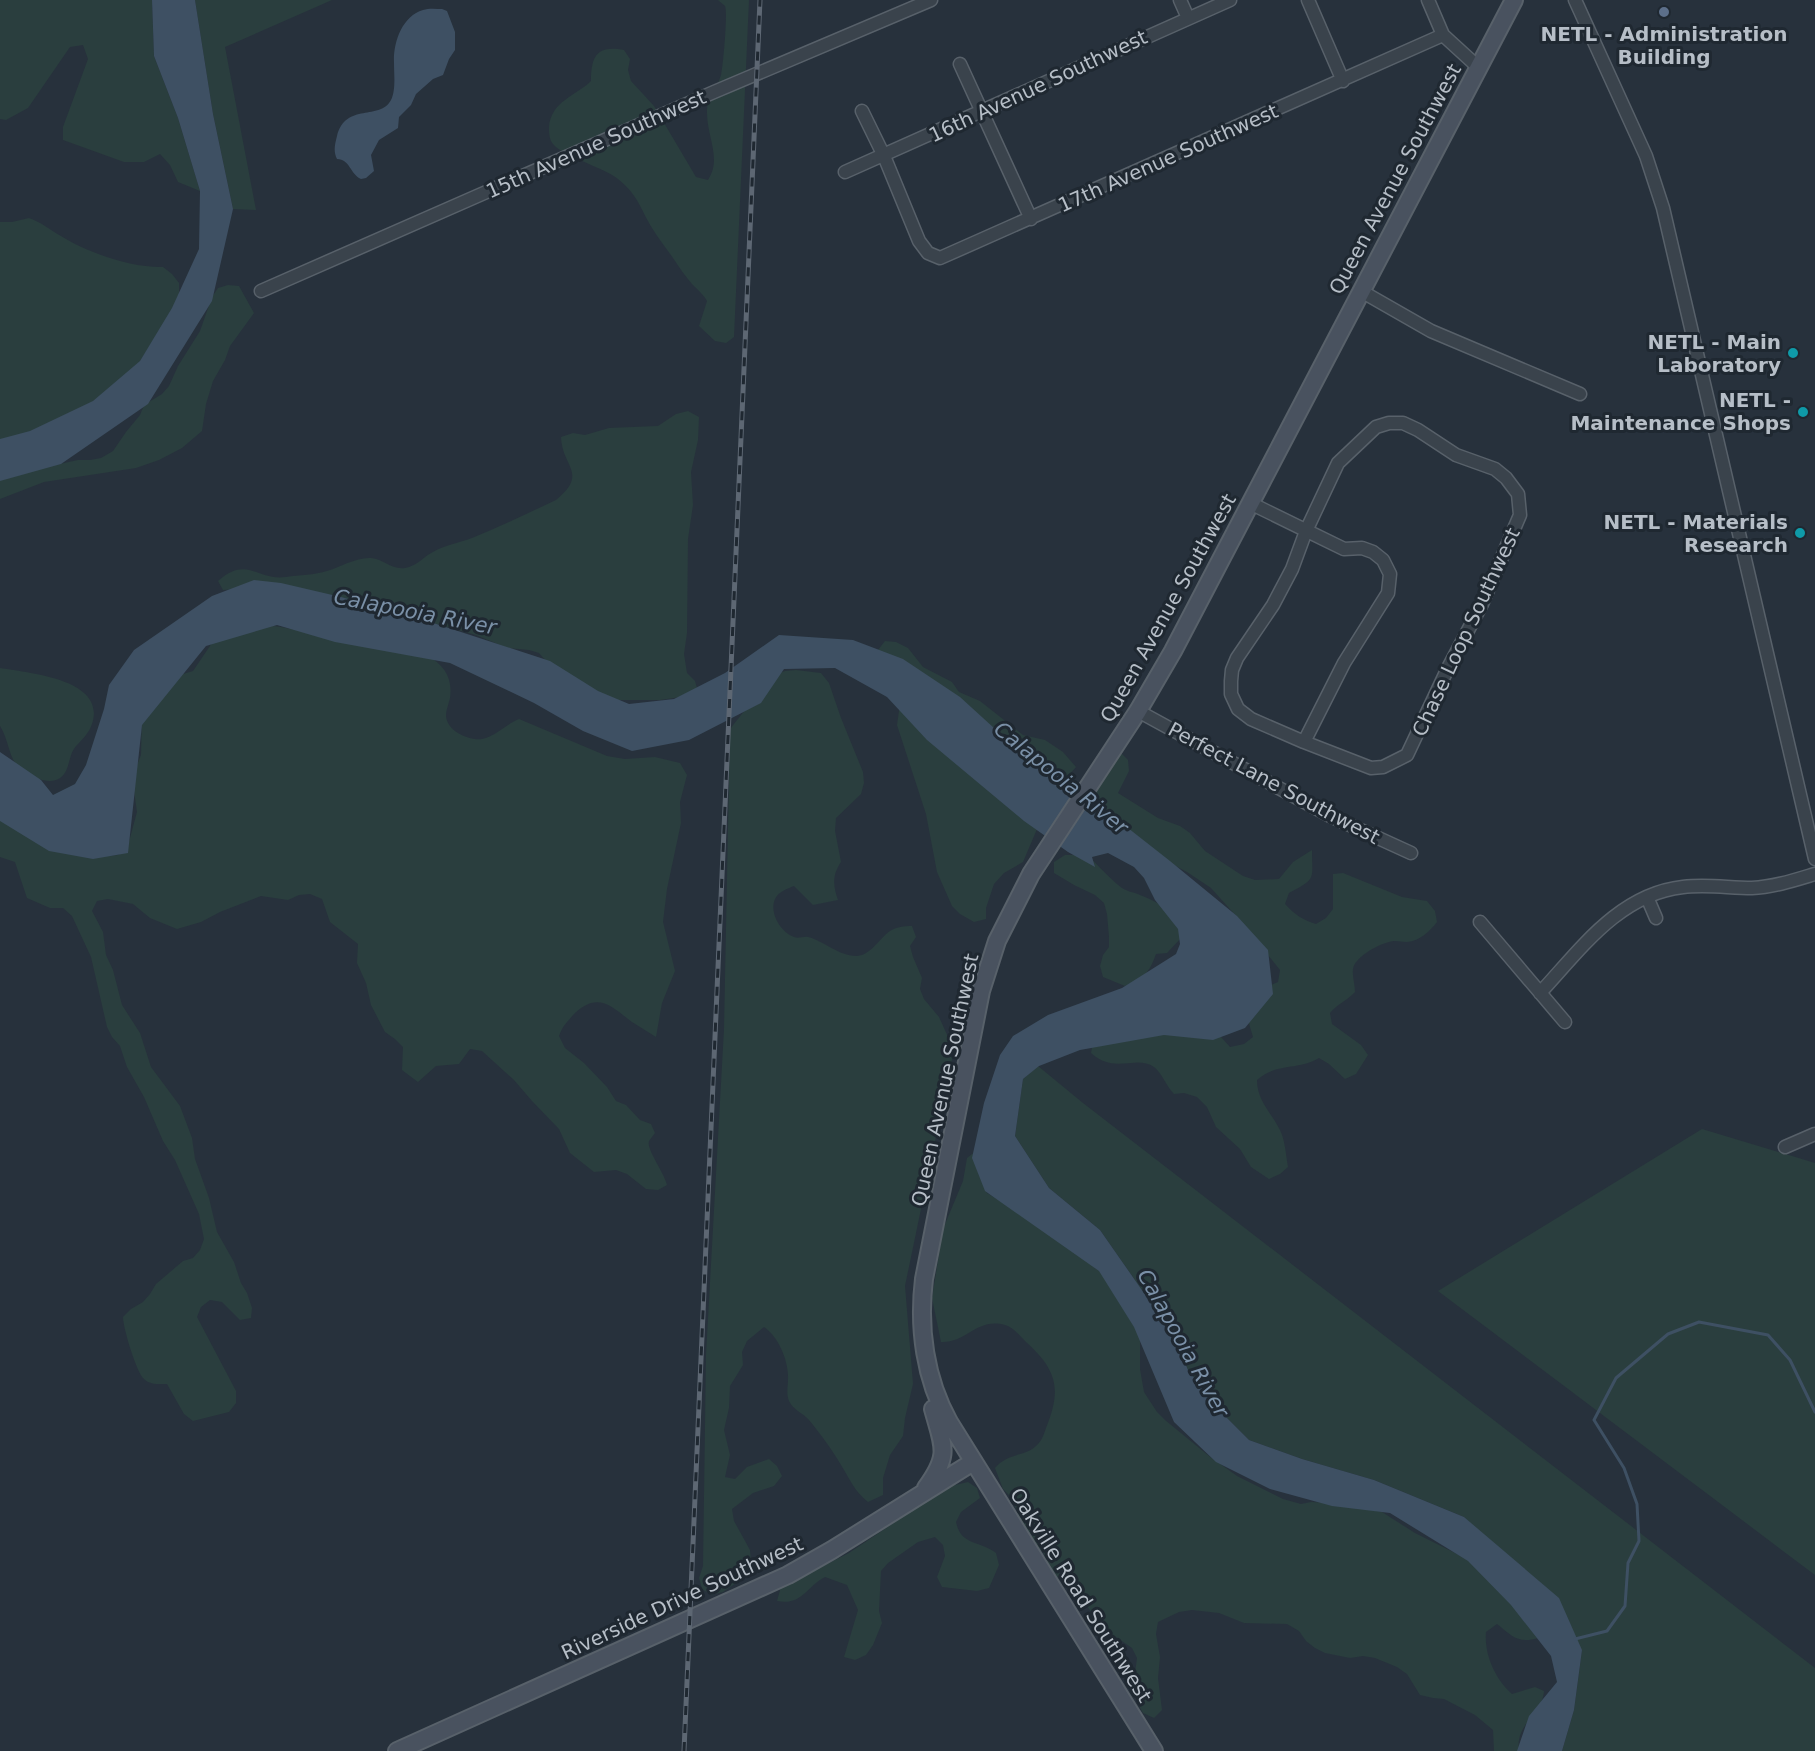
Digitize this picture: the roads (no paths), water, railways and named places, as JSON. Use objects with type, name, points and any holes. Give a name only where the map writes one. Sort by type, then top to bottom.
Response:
[{"type":"main road","name":"Queen Avenue Southwest","points":[[973,1462],[944,1412],[932,1384],[921,1320],[924,1279],[938,1206],[986,975],[998,942],[1016,901],[1042,856],[1138,711],[1191,617],[1514,0]]},
{"type":"main road","points":[[921,1494],[935,1476],[942,1455],[942,1434],[933,1411],[932,1384]]},
{"type":"main road","name":"Riverside Drive Southwest","points":[[398,1751],[788,1575],[973,1462]]},
{"type":"main road","name":"Oakville Road Southwest","points":[[973,1462],[1068,1610],[1154,1751]]},
{"type":"street","name":"15th Avenue Southwest","points":[[261,291],[714,92],[931,0]]},
{"type":"street","points":[[1180,0],[1188,18]]},
{"type":"street","name":"16th Avenue Southwest","points":[[846,172],[1230,0]]},
{"type":"street","points":[[1308,0],[1343,81]]},
{"type":"street","points":[[1428,0],[1443,35],[1478,67]]},
{"type":"street","points":[[1575,0],[1646,156],[1663,208],[1815,860]]},
{"type":"street","name":"17th Avenue Southwest","points":[[862,111],[884,156],[919,241],[928,253],[940,258],[1443,35]]},
{"type":"street","points":[[960,64],[1031,219]]},
{"type":"street","points":[[1360,291],[1431,331],[1580,394]]},
{"type":"street","name":"Chase Loop Southwest","points":[[1389,423],[1403,423],[1418,430],[1455,455],[1496,470],[1506,478],[1518,494],[1520,515],[1482,604],[1407,754],[1383,767],[1371,768],[1304,742],[1251,719],[1238,708],[1231,694],[1232,670],[1237,658],[1273,605],[1292,569],[1306,531],[1338,463],[1376,427],[1389,423]]},
{"type":"street","points":[[1250,503],[1344,549],[1362,548],[1373,552],[1383,560],[1390,574],[1388,593],[1344,663],[1304,742]]},
{"type":"street","name":"Perfect Lane Southwest","points":[[1138,711],[1330,816],[1411,853]]},
{"type":"street","points":[[1540,993],[1605,923],[1633,903],[1662,891],[1683,887],[1754,888],[1815,874]]},
{"type":"street","points":[[1647,897],[1656,918]]},
{"type":"street","points":[[1480,922],[1564,1022]]},
{"type":"street","points":[[1785,1147],[1815,1134]]},
{"type":"water","points":[[152,0],[195,0],[213,114],[233,209],[212,301],[148,404],[61,464],[0,481],[0,439],[30,431],[93,401],[140,361],[172,308],[199,249],[200,191],[178,118],[154,56]]},
{"type":"water","points":[[423,10],[447,11],[455,32],[455,50],[443,75],[433,79],[416,94],[411,105],[399,117],[398,128],[379,140],[371,155],[374,171],[361,179],[354,174],[345,161],[337,159],[335,150],[341,126],[355,115],[379,110],[386,106],[394,92],[395,47],[404,24],[409,18]]},
{"type":"water","name":"Calapooia River","points":[[254,580],[281,583],[415,617],[550,661],[598,691],[629,704],[674,699],[725,673],[779,635],[853,640],[903,659],[960,697],[1017,749],[1063,777],[1237,916],[1268,950],[1273,994],[1245,1028],[1213,1040],[1164,1035],[1080,1050],[1039,1066],[1023,1079],[1015,1136],[1049,1188],[1100,1230],[1174,1336],[1188,1370],[1223,1414],[1249,1440],[1302,1459],[1374,1480],[1464,1517],[1559,1598],[1582,1650],[1574,1710],[1562,1751],[1517,1751],[1529,1716],[1557,1682],[1551,1656],[1511,1605],[1468,1561],[1390,1513],[1332,1506],[1270,1489],[1216,1462],[1174,1422],[1134,1327],[1099,1271],[985,1191],[972,1158],[984,1103],[1000,1055],[1013,1036],[1048,1015],[1122,988],[1176,954],[1180,944],[1178,929],[1155,900],[1144,878],[1134,867],[1108,853],[1092,857],[1095,867],[1068,852],[1024,821],[927,740],[887,697],[835,668],[784,669],[761,703],[689,740],[632,751],[583,731],[534,703],[450,663],[335,642],[277,625],[206,646],[142,725],[128,853],[93,859],[49,851],[0,821],[0,752],[41,780],[53,795],[75,784],[86,765],[104,709],[109,685],[134,650],[212,596]]},
{"type":"waterway","points":[[1575,1639],[1607,1631],[1625,1606],[1628,1563],[1639,1541],[1637,1504],[1624,1468],[1594,1420],[1616,1378],[1668,1334],[1699,1322],[1768,1335],[1790,1360],[1815,1412]]},
{"type":"railway","points":[[684,1751],[760,0]]},
{"type":"place","name":"NETL - Administration Building","points":[[1664,12]]},
{"type":"place","name":"NETL - Main Laboratory","points":[[1793,353]]},
{"type":"place","name":"NETL - Maintenance Shops","points":[[1803,412]]},
{"type":"place","name":"NETL - Materials Research","points":[[1800,533]]}]
